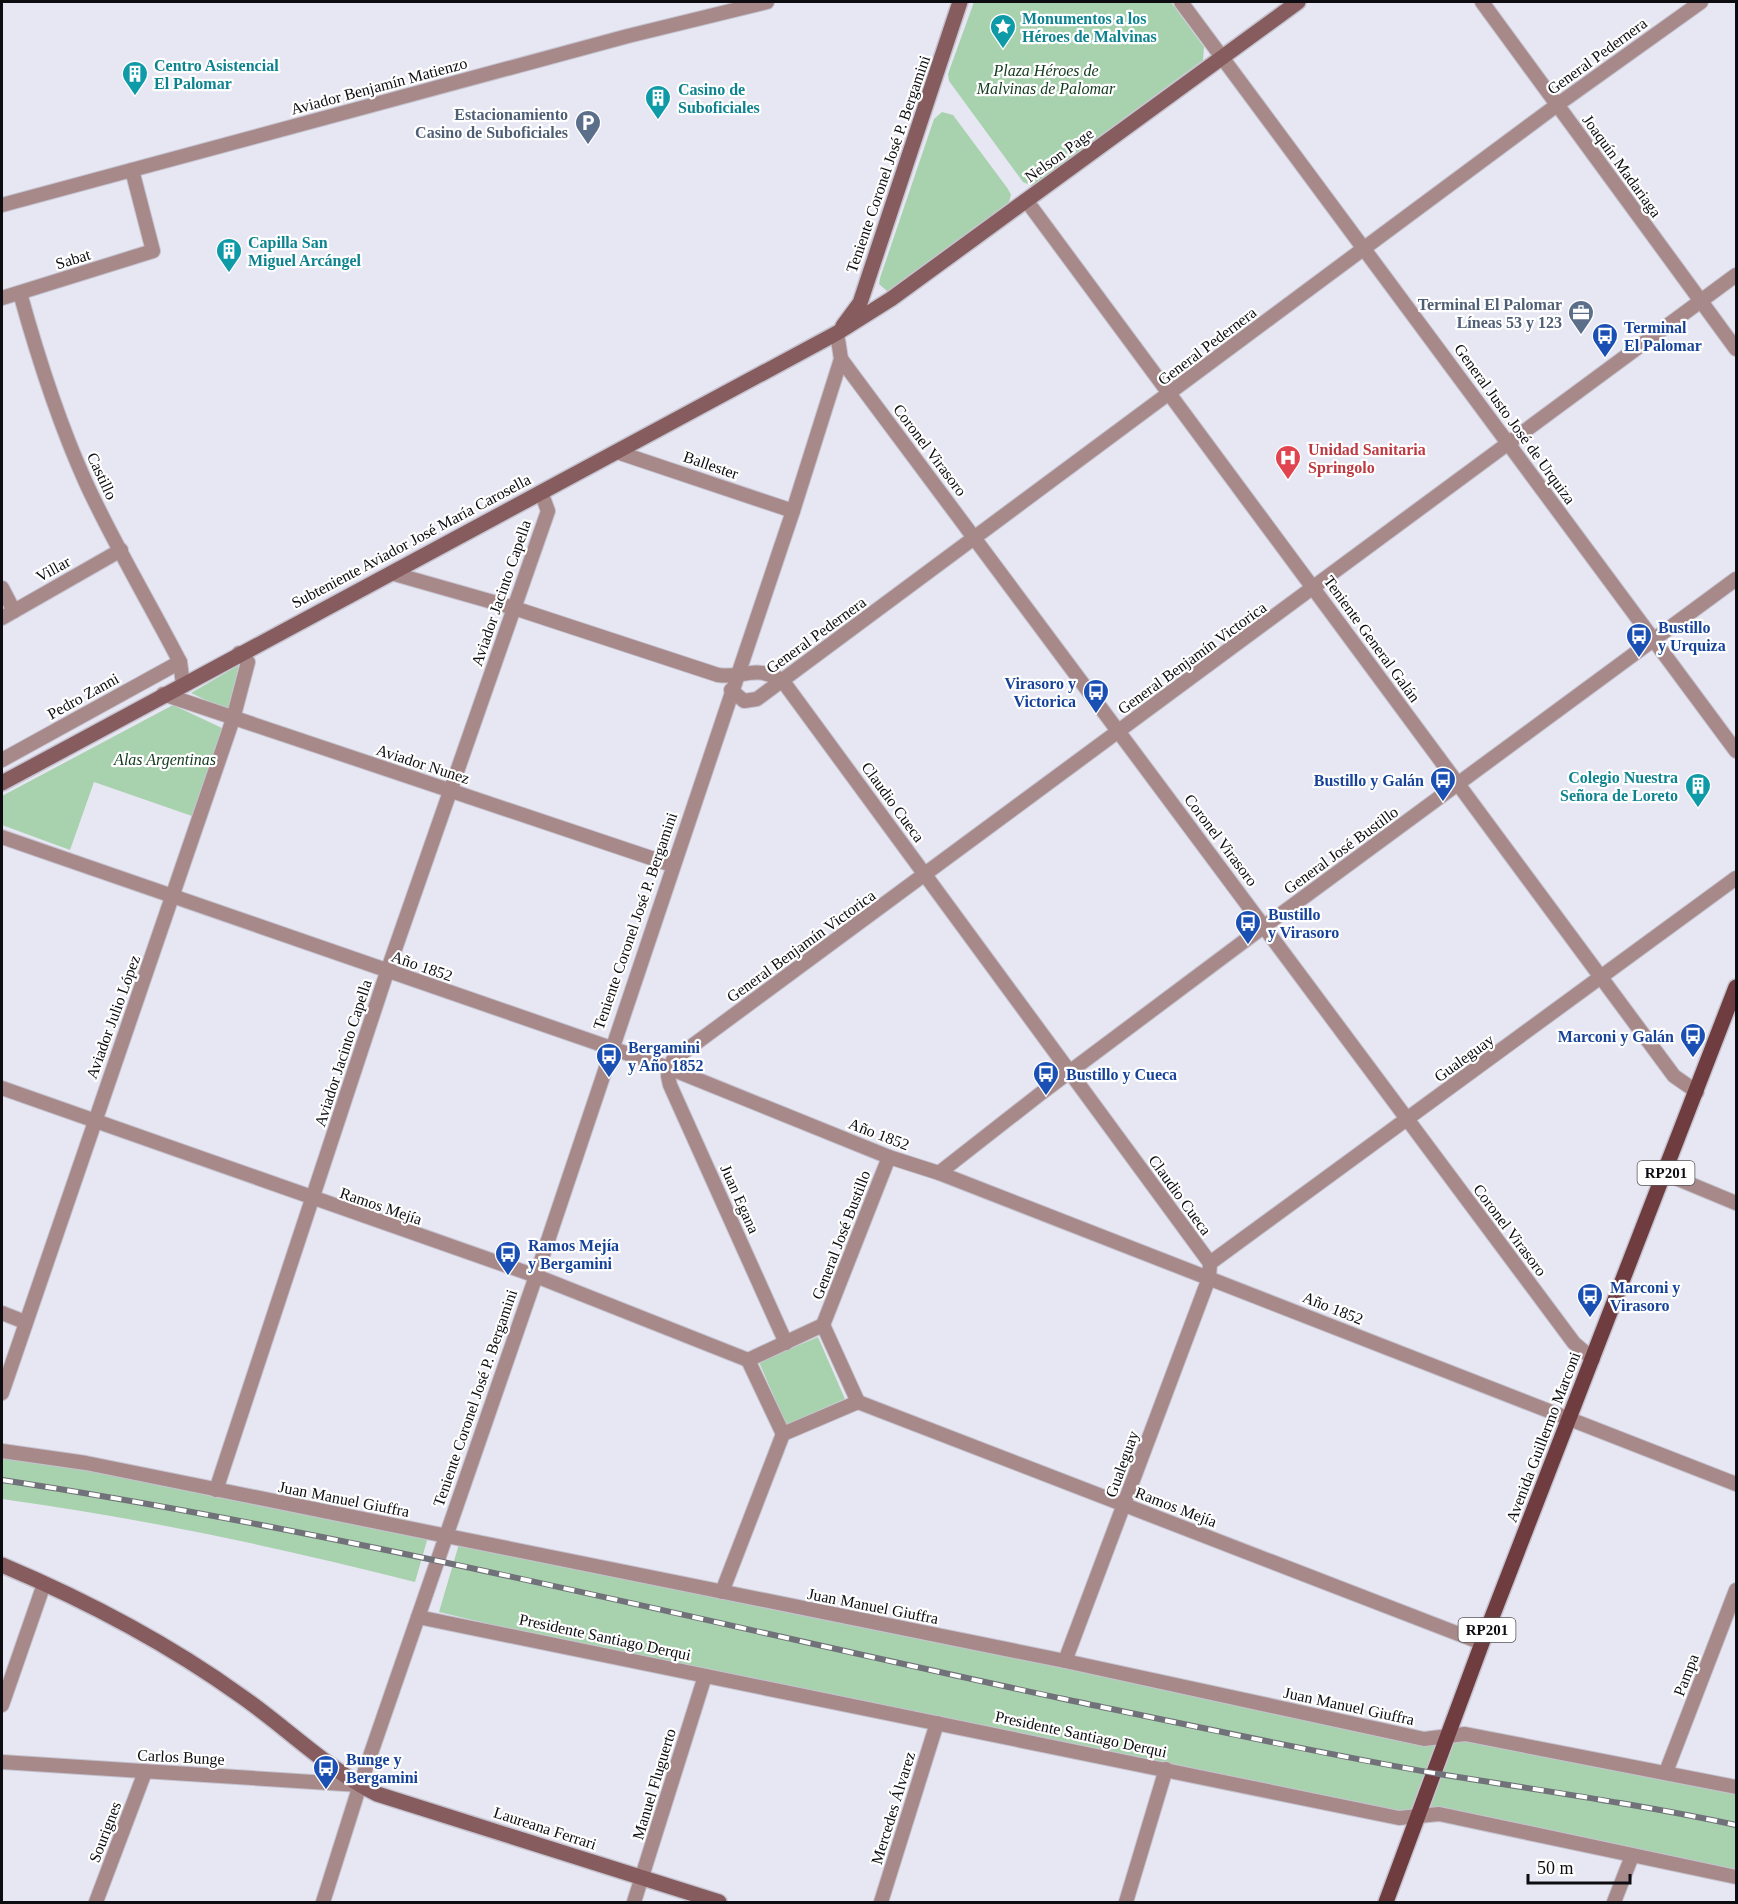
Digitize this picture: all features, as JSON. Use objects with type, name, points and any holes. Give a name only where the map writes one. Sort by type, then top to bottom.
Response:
[{"type":"main road","name":"Avenida Guillermo Marconi","points":[[1386,1902],[1482,1643],[1737,987]]},
{"type":"street","name":"Aviador Benjamín Matienzo","points":[[2,205],[628,36],[767,2]]},
{"type":"street","name":"Teniente Coronel José P. Bergamini","points":[[837,333],[860,303],[960,2]]},
{"type":"street","name":"General Justo José de Urquiza","points":[[1181,2],[1737,751]]},
{"type":"street","name":"Nelson Page","points":[[837,333],[891,299],[1298,2]]},
{"type":"street","name":"Joaquín Madariaga","points":[[1482,2],[1700,302],[1737,349]]},
{"type":"street","name":"General Pedernera","points":[[731,690],[744,701],[751,701],[782,680],[976,539],[1557,105],[1701,2]]},
{"type":"street","name":"Sabat","points":[[2,297],[153,251],[132,170]]},
{"type":"street","name":"Teniente General Galán","points":[[1026,200],[1674,1077],[1697,1092]]},
{"type":"street","name":"General Benjamín Victorica","points":[[669,1068],[679,1056],[1737,275]]},
{"type":"street","name":"Castillo","points":[[20,293],[53,403],[87,484],[180,662]]},
{"type":"street","name":"Coronel Virasoro","points":[[837,333],[841,359],[1574,1343],[1593,1359]]},
{"type":"street","name":"Subteniente Aviador José María Carosella","points":[[2,783],[239,653],[837,333]]},
{"type":"street","name":"Teniente Coronel José P. Bergamini","points":[[323,1902],[360,1785],[536,1276],[672,865],[793,511],[841,359]]},
{"type":"street","name":"Ballester","points":[[617,452],[793,511]]},
{"type":"street","name":"Aviador Jacinto Capella","points":[[216,1490],[314,1200],[387,972],[548,511],[541,492]]},
{"type":"street","name":"Villar","points":[[8,614],[121,550]]},
{"type":"street","points":[[391,573],[514,608],[718,675],[762,671],[782,680]]},
{"type":"street","name":"General José Bustillo","points":[[939,1173],[1069,1072],[1737,579]]},
{"type":"street","points":[[2,588],[8,614]]},
{"type":"street","name":"Aviador Julio López","points":[[2,1393],[233,719],[248,662],[239,653]]},
{"type":"street","points":[[180,662],[183,684]]},
{"type":"street","name":"Pedro Zanni","points":[[2,760],[180,662]]},
{"type":"street","name":"Claudio Cueca","points":[[782,680],[1210,1263]]},
{"type":"street","name":"Aviador Nunez","points":[[163,694],[205,706],[233,719],[672,865]]},
{"type":"street","name":"Año 1852","points":[[2,837],[669,1068],[889,1157],[939,1173],[1737,1484]]},
{"type":"street","name":"Gualeguay","points":[[1210,1263],[1737,878]]},
{"type":"street","name":"Juan Egana","points":[[669,1068],[670,1085],[786,1342]]},
{"type":"street","name":"Ramos Mejía","points":[[2,1088],[314,1200],[536,1276],[748,1360]]},
{"type":"street","name":"General José Bustillo","points":[[824,1325],[889,1157]]},
{"type":"street","points":[[1666,1174],[1737,1203]]},
{"type":"street","points":[[1180,1267],[1192,1258],[1195,1244]]},
{"type":"street","points":[[1209,1278],[1210,1263]]},
{"type":"street","name":"Gualeguay","points":[[1065,1661],[1209,1278]]},
{"type":"street","points":[[2,1314],[25,1322]]},
{"type":"street","points":[[722,1592],[783,1434],[858,1402],[824,1325],[748,1360],[783,1434]]},
{"type":"street","name":"Ramos Mejía","points":[[858,1402],[1482,1643]]},
{"type":"street","name":"Juan Manuel Giuffra","points":[[2,1451],[87,1463],[1065,1661],[1424,1739],[1465,1734],[1737,1787]]},
{"type":"street","points":[[2,1565],[79,1599],[199,1667],[360,1785]]},
{"type":"street","points":[[2,1705],[44,1584]]},
{"type":"street","name":"Pampa","points":[[1666,1772],[1737,1590]]},
{"type":"street","name":"Presidente Santiago Derqui","points":[[418,1617],[1399,1818],[1418,1818],[1439,1814],[1737,1877]]},
{"type":"street","name":"Manuel Fluguerto","points":[[634,1902],[705,1676]]},
{"type":"street","name":"Mercedes Álvarez","points":[[880,1902],[937,1723]]},
{"type":"street","name":"Carlos Bunge","points":[[2,1762],[360,1785]]},
{"type":"street","points":[[1126,1902],[1166,1769]]},
{"type":"street","name":"Sourignes","points":[[96,1902],[145,1772]]},
{"type":"street","name":"Laureana Ferrari","points":[[360,1785],[377,1794],[719,1902]]},
{"type":"street","points":[[1614,1902],[1632,1856]]},
{"type":"green space","name":"Plaza Héroes de Malvinas de Palomar","points":[[974,2],[1171,2],[1204,47],[1203,60],[1032,186],[1023,182],[949,81],[948,74]]},
{"type":"green space","name":"Plaza Héroes de Malvinas de Palomar","points":[[942,112],[953,115],[1008,189],[1011,195],[1009,202],[892,291],[887,291],[879,284],[880,278],[934,119]]},
{"type":"green space","points":[[239,665],[228,711],[191,693]]},
{"type":"green space","name":"Alas Argentinas","points":[[173,705],[222,728],[192,816],[94,782],[70,850],[2,825],[2,796]]},
{"type":"green space","points":[[818,1337],[845,1399],[786,1425],[759,1362]]},
{"type":"green space","points":[[2,1451],[428,1537],[415,1582],[209,1534],[2,1499]]},
{"type":"green space","points":[[459,1544],[1424,1739],[1458,1734],[1736,1787],[1736,1877],[1439,1814],[1418,1818],[705,1676],[439,1612]]},
{"type":"railway","points":[[2,1480],[269,1526],[402,1553],[1064,1699],[1298,1747],[1439,1774],[1625,1804],[1736,1825]]},
{"type":"place","name":"Monumentos a los Héroes de Malvinas","points":[[1003,50]]},
{"type":"place","name":"Centro Asistencial El Palomar","points":[[135,97]]},
{"type":"place","name":"Casino de Suboficiales","points":[[658,121]]},
{"type":"place","name":"Estacionamiento Casino de Suboficiales","points":[[588,146]]},
{"type":"place","name":"Capilla San Miguel Arcángel","points":[[229,274]]},
{"type":"place","name":"Terminal El Palomar Líneas 53 y 123","points":[[1581,336]]},
{"type":"place","name":"Terminal El Palomar","points":[[1605,359]]},
{"type":"place","name":"Unidad Sanitaria Springolo","points":[[1288,481]]},
{"type":"place","name":"Bustillo y Urquiza","points":[[1639,659]]},
{"type":"place","name":"Virasoro y Victorica","points":[[1096,715]]},
{"type":"place","name":"Bustillo y Galán","points":[[1443,803]]},
{"type":"place","name":"Colegio Nuestra Señora de Loreto","points":[[1698,809]]},
{"type":"place","name":"Bustillo y Virasoro","points":[[1248,946]]},
{"type":"place","name":"Marconi y Galán","points":[[1693,1059]]},
{"type":"place","name":"Bergamini y Año 1852","points":[[609,1079]]},
{"type":"place","name":"Bustillo y Cueca","points":[[1046,1097]]},
{"type":"place","name":"Ramos Mejía y Bergamini","points":[[508,1277]]},
{"type":"place","name":"Marconi y Virasoro","points":[[1590,1319]]},
{"type":"place","name":"Bunge y Bergamini","points":[[326,1791]]}]
